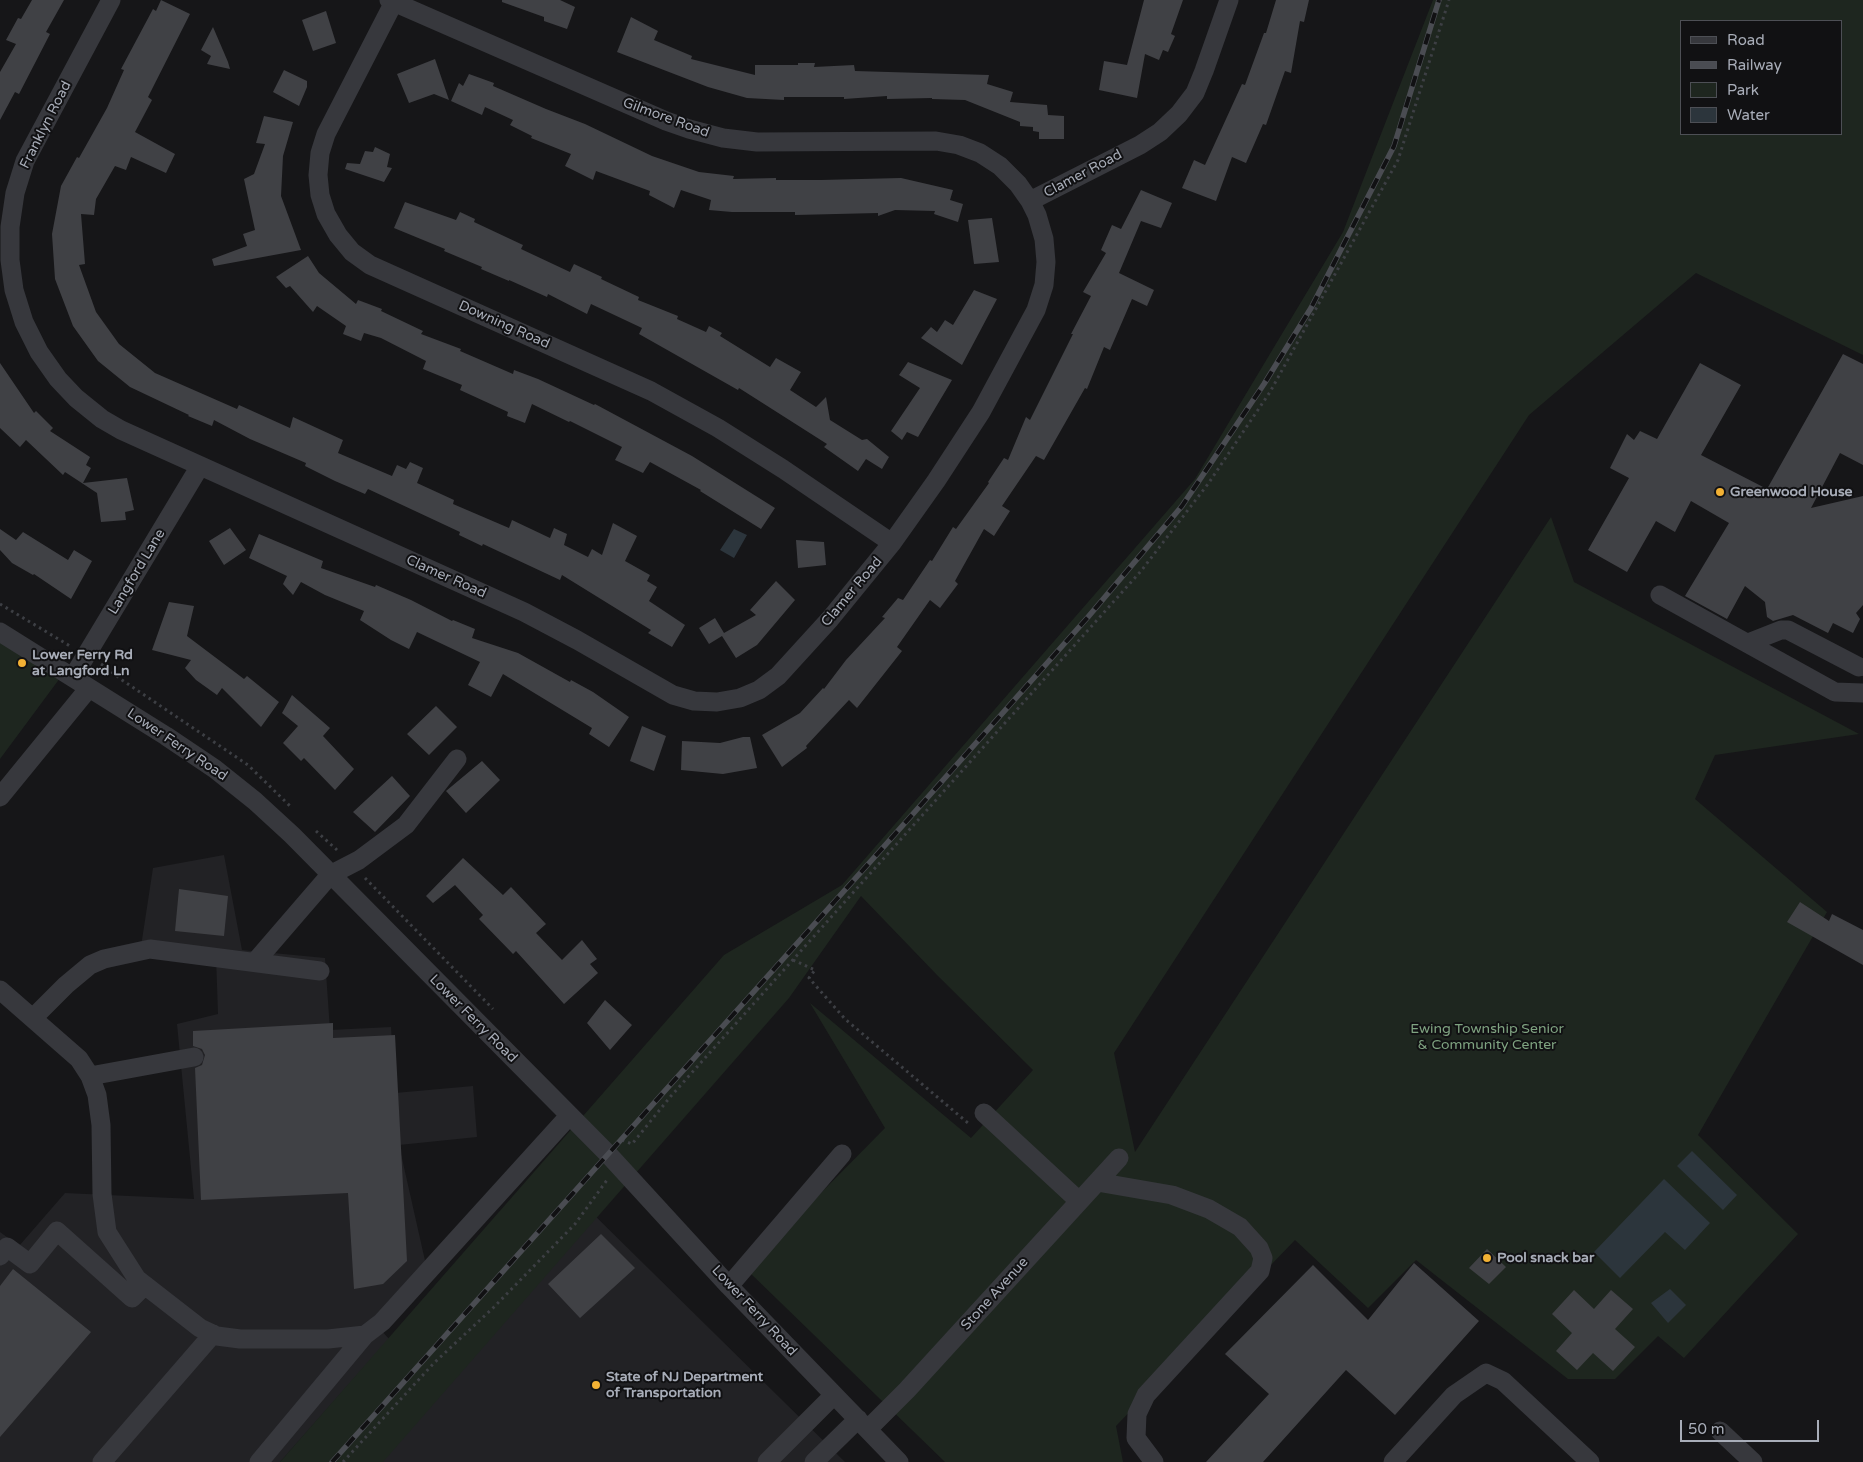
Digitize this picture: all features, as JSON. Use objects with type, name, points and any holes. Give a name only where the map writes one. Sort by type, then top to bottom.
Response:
[{"type":"street","name":"Franklyn Road","points":[[111,0],[25,162],[15,193],[10,227],[10,260],[14,290],[24,322],[39,352],[58,379],[76,398],[102,419],[121,430],[200,466]]},
{"type":"street","name":"Clamer Road","points":[[200,466],[524,612],[577,640],[673,696],[694,701],[717,702],[740,698],[760,690],[778,676],[830,619],[892,543],[936,481],[980,412],[1036,310],[1044,285],[1046,262],[1044,239],[1030,201],[1140,145],[1160,132],[1179,114],[1194,93],[1204,71],[1229,0]]},
{"type":"street","name":"Gilmore Road","points":[[391,1],[689,130],[723,138],[757,142],[936,140],[959,145],[980,154],[1000,166],[1018,184],[1030,201]]},
{"type":"street","name":"Downing Road","points":[[391,1],[326,134],[320,153],[318,175],[320,195],[326,214],[338,235],[352,252],[370,265],[651,391],[718,428],[783,468],[892,543]]},
{"type":"street","name":"Langford Lane","points":[[73,677],[200,466]]},
{"type":"street","points":[[1660,595],[1834,692],[1863,694]]},
{"type":"street","points":[[1748,644],[1781,630],[1788,630],[1862,670]]},
{"type":"street","name":"Lower Ferry Road","points":[[0,632],[166,736],[215,769],[255,800],[292,835],[619,1166],[729,1286],[900,1462]]},
{"type":"street","points":[[0,797],[89,688]]},
{"type":"street","points":[[254,962],[330,875],[359,860],[406,825],[458,759]]},
{"type":"street","points":[[33,1018],[66,985],[90,965],[104,959],[150,949],[320,971]]},
{"type":"street","points":[[0,990],[79,1058],[90,1076],[97,1095],[101,1125],[102,1194],[107,1232],[137,1279],[200,1328],[213,1334],[240,1339],[328,1339],[366,1335]]},
{"type":"street","points":[[90,1076],[194,1057]]},
{"type":"street","points":[[984,1113],[1079,1201]]},
{"type":"street","points":[[259,1462],[366,1335],[382,1322],[569,1116]]},
{"type":"street","points":[[729,1286],[842,1154]]},
{"type":"street","name":"Stone Avenue","points":[[814,1462],[907,1390],[1119,1158]]},
{"type":"street","points":[[1097,1182],[1172,1195],[1209,1209],[1240,1227],[1259,1248],[1263,1258],[1260,1271],[1146,1396],[1137,1414],[1136,1438],[1154,1462]]},
{"type":"street","points":[[0,1256],[8,1247],[30,1264],[56,1231],[132,1298],[145,1285]]},
{"type":"street","points":[[102,1462],[213,1334]]},
{"type":"street","points":[[1393,1462],[1454,1395],[1486,1373],[1503,1381],[1590,1462]]},
{"type":"street","points":[[767,1462],[834,1395]]},
{"type":"street","points":[[1720,1431],[1753,1462]]},
{"type":"path","points":[[621,1140],[632,1144],[671,1096],[1141,571],[1208,484],[1270,392],[1398,160],[1449,0]]},
{"type":"path","points":[[792,960],[815,970],[809,978],[845,1019],[968,1123]]},
{"type":"path","points":[[344,1462],[434,1363],[494,1307],[575,1224],[619,1166]]},
{"type":"shaded area","points":[[224,855],[242,950],[325,958],[330,1030],[391,1027],[395,1093],[473,1086],[477,1137],[399,1145],[426,1265],[373,1321],[389,1339],[280,1462],[0,1462],[0,1232],[19,1246],[65,1193],[194,1199],[177,1024],[218,1014],[216,956],[140,953],[153,868]]},
{"type":"shaded area","name":"State of NJ Department of Transportation","points":[[585,1206],[845,1462],[356,1462]]},
{"type":"green space","name":"Ewing Township Senior & Community Center","points":[[1433,0],[1863,0],[1863,355],[1696,273],[1529,415],[1114,1053],[1135,1152],[1551,517],[1574,582],[1859,734],[1715,755],[1695,799],[1827,912],[1698,1135],[1798,1234],[1684,1358],[1658,1336],[1615,1379],[1568,1379],[1416,1260],[1368,1308],[1295,1240],[1116,1426],[1123,1462],[945,1462],[746,1269],[885,1128],[810,1003],[971,1138],[1033,1070],[861,896],[789,998],[383,1462],[280,1462],[724,955],[842,885],[1195,479],[1343,232]]},
{"type":"green space","points":[[0,630],[66,670],[0,759]]},
{"type":"water","points":[[734,529],[747,535],[734,558],[720,550]]},
{"type":"water","points":[[1692,1151],[1737,1195],[1723,1210],[1677,1166]]},
{"type":"water","points":[[1664,1179],[1710,1223],[1685,1250],[1665,1232],[1620,1278],[1594,1252]]},
{"type":"water","points":[[1670,1289],[1686,1305],[1668,1323],[1651,1303]]},
{"type":"building","points":[[32,0],[64,0],[46,32],[50,34],[19,94],[15,92],[0,120],[0,72],[16,44],[6,40],[18,18],[21,19]]},
{"type":"building","points":[[161,0],[190,14],[148,97],[152,100],[135,132],[175,154],[166,173],[131,157],[126,170],[115,166],[96,199],[94,215],[81,214],[85,264],[79,265],[96,312],[119,344],[155,373],[237,409],[239,405],[290,428],[293,417],[343,440],[338,453],[392,476],[397,465],[406,469],[410,462],[423,468],[417,483],[454,500],[453,504],[509,528],[512,520],[550,538],[554,528],[567,534],[564,545],[588,557],[592,549],[602,555],[613,523],[637,536],[625,561],[650,575],[647,581],[657,587],[649,601],[685,625],[672,647],[648,633],[651,630],[562,575],[560,580],[483,544],[482,546],[459,535],[460,532],[368,489],[365,494],[335,481],[305,466],[306,463],[250,439],[214,420],[212,426],[188,416],[130,387],[98,361],[73,326],[55,279],[52,234],[61,186],[107,108],[124,70],[121,69],[153,9],[156,11]]},
{"type":"building","points":[[502,0],[560,0],[575,7],[567,29],[544,21],[544,17],[502,2]]},
{"type":"building","points":[[1144,0],[1183,0],[1171,34],[1175,36],[1168,52],[1163,50],[1159,60],[1145,54],[1137,98],[1099,90],[1104,61],[1127,65]]},
{"type":"building","points":[[1276,0],[1309,0],[1304,22],[1300,21],[1291,73],[1285,71],[1266,125],[1263,124],[1246,163],[1232,157],[1216,201],[1182,188],[1194,160],[1205,165],[1242,84],[1245,85],[1264,33],[1266,33]]},
{"type":"building","points":[[326,11],[336,43],[313,51],[302,20]]},
{"type":"building","points":[[631,17],[658,31],[654,40],[692,56],[691,59],[755,75],[755,65],[815,63],[814,67],[854,65],[855,71],[989,75],[987,84],[1013,92],[1010,102],[1047,105],[1048,115],[1064,116],[1064,139],[1039,139],[1039,132],[1033,131],[1033,127],[1020,126],[1020,122],[965,100],[932,98],[887,99],[887,96],[844,99],[844,97],[784,97],[784,100],[747,98],[708,87],[617,52]]},
{"type":"building","points":[[213,27],[230,69],[207,64],[211,56],[201,50]]},
{"type":"building","points":[[435,59],[449,100],[434,94],[409,103],[397,74]]},
{"type":"building","points":[[284,70],[307,81],[307,87],[299,106],[273,92]]},
{"type":"building","points":[[469,74],[494,83],[493,86],[585,124],[652,156],[699,172],[734,176],[733,179],[821,180],[901,178],[953,190],[950,200],[963,204],[958,222],[934,214],[935,211],[895,210],[878,216],[878,213],[795,215],[795,212],[709,210],[711,200],[681,190],[674,208],[649,195],[650,191],[596,171],[593,180],[565,166],[571,154],[531,138],[532,136],[510,125],[513,120],[485,107],[482,115],[451,101],[459,83],[463,86]]},
{"type":"building","points":[[264,116],[293,122],[283,156],[281,196],[301,250],[214,266],[212,259],[247,246],[243,234],[255,230],[244,179],[254,174],[265,144],[256,143]]},
{"type":"building","points":[[375,147],[390,154],[387,167],[392,168],[384,182],[345,169],[347,163],[360,164],[365,151],[373,152]]},
{"type":"building","points":[[1141,190],[1172,203],[1161,228],[1141,221],[1119,273],[1154,290],[1147,306],[1132,299],[1110,350],[1104,347],[1087,389],[1085,388],[1044,460],[1036,456],[1002,506],[1010,511],[994,536],[984,529],[955,581],[958,584],[940,608],[930,600],[897,647],[902,651],[857,708],[849,700],[806,746],[807,748],[782,767],[762,735],[800,713],[824,689],[846,660],[885,618],[882,617],[898,598],[903,600],[930,560],[932,561],[953,527],[956,529],[989,483],[1004,458],[1008,460],[1026,417],[1030,420],[1091,296],[1083,292],[1106,253],[1101,250],[1112,225],[1121,229]]},
{"type":"building","points":[[405,202],[456,220],[460,212],[475,219],[474,222],[523,245],[521,249],[570,272],[574,264],[639,297],[638,300],[678,316],[677,319],[706,332],[709,326],[722,333],[720,336],[770,367],[776,358],[801,372],[790,390],[816,407],[826,397],[830,420],[862,440],[867,439],[889,457],[882,469],[866,459],[858,471],[824,447],[827,444],[739,388],[738,390],[639,334],[642,328],[591,304],[587,314],[548,294],[547,297],[481,269],[482,267],[444,251],[445,249],[394,228]]},
{"type":"building","points":[[992,218],[999,262],[974,264],[968,220]]},
{"type":"building","points":[[308,256],[319,273],[356,304],[358,300],[382,309],[381,311],[423,331],[421,334],[461,349],[460,351],[513,374],[514,370],[595,404],[692,456],[775,508],[761,529],[701,490],[650,462],[643,473],[615,460],[622,447],[570,421],[532,404],[525,423],[507,416],[508,412],[460,390],[462,385],[423,369],[426,361],[381,338],[364,333],[361,341],[343,334],[346,326],[317,306],[313,312],[290,286],[286,288],[276,277]]},
{"type":"building","points":[[974,290],[997,299],[962,365],[921,338],[931,327],[937,332],[945,320],[953,325]]},
{"type":"building","name":"Greenwood House","points":[[1843,354],[1863,364],[1863,465],[1840,453],[1811,508],[1863,496],[1863,605],[1856,613],[1860,619],[1853,633],[1833,623],[1828,633],[1793,615],[1773,621],[1767,617],[1765,602],[1745,586],[1727,619],[1685,596],[1729,523],[1691,501],[1675,532],[1656,521],[1627,572],[1588,550],[1629,478],[1610,468],[1627,434],[1634,440],[1640,431],[1657,439],[1700,363],[1741,385],[1701,455],[1767,489]]},
{"type":"building","points":[[908,362],[952,380],[918,437],[907,432],[902,440],[891,431],[920,388],[899,375]]},
{"type":"building","points":[[0,363],[34,413],[36,411],[53,428],[50,431],[90,457],[86,465],[91,468],[83,483],[127,478],[134,510],[125,512],[126,520],[101,522],[97,493],[65,472],[63,475],[26,440],[20,447],[0,428]]},
{"type":"building","points":[[230,528],[246,550],[224,565],[209,541]]},
{"type":"building","points":[[0,529],[16,540],[23,532],[68,560],[74,550],[92,561],[71,599],[34,574],[12,563],[0,550]]},
{"type":"building","points":[[259,534],[323,561],[321,568],[375,587],[376,585],[452,621],[475,629],[472,638],[518,653],[570,682],[571,680],[593,692],[629,717],[609,747],[589,734],[592,728],[503,674],[491,697],[468,685],[480,662],[417,632],[409,649],[360,620],[364,611],[325,595],[301,582],[293,595],[283,584],[287,576],[249,558]]},
{"type":"building","points":[[796,540],[824,542],[826,565],[798,568]]},
{"type":"building","points":[[776,581],[795,600],[757,645],[736,658],[722,636],[709,644],[699,628],[715,618],[724,633],[756,615],[750,610]]},
{"type":"building","points":[[169,602],[194,606],[187,636],[244,679],[247,676],[279,702],[261,727],[222,688],[217,695],[196,680],[185,668],[191,660],[152,650]]},
{"type":"building","points":[[292,695],[330,728],[323,736],[354,769],[335,790],[304,758],[301,761],[283,743],[298,726],[282,713]]},
{"type":"building","points":[[436,706],[457,727],[429,755],[407,734]]},
{"type":"building","points":[[642,726],[666,736],[654,771],[630,761]]},
{"type":"building","points":[[750,737],[757,768],[723,774],[681,770],[682,741],[720,743]]},
{"type":"building","points":[[482,761],[500,780],[466,813],[446,791]]},
{"type":"building","points":[[392,776],[410,796],[375,832],[353,812]]},
{"type":"building","points":[[463,858],[503,895],[511,887],[546,924],[536,933],[562,960],[582,940],[597,959],[590,964],[598,973],[564,1004],[516,951],[513,954],[479,919],[483,915],[455,885],[433,903],[426,896]]},
{"type":"building","points":[[179,889],[228,896],[224,936],[175,931]]},
{"type":"building","points":[[1800,902],[1829,921],[1832,914],[1863,930],[1863,965],[1787,922]]},
{"type":"building","points":[[605,1000],[632,1025],[610,1050],[587,1023]]},
{"type":"building","points":[[333,1023],[333,1038],[395,1035],[407,1261],[383,1284],[354,1289],[348,1193],[201,1200],[195,1068],[202,1065],[205,1055],[202,1049],[193,1046],[193,1031]]},
{"type":"building","points":[[601,1234],[635,1268],[580,1318],[548,1284]]},
{"type":"building","name":"Pool snack bar","points":[[1487,1249],[1506,1267],[1489,1284],[1469,1268]]},
{"type":"building","points":[[1414,1263],[1479,1321],[1395,1415],[1346,1370],[1263,1462],[1206,1462],[1269,1394],[1225,1354],[1313,1265],[1368,1320]]},
{"type":"building","points":[[13,1269],[91,1332],[0,1437],[0,1286]]},
{"type":"building","points":[[1574,1290],[1594,1309],[1611,1290],[1633,1309],[1615,1329],[1635,1347],[1613,1371],[1593,1353],[1577,1370],[1556,1351],[1572,1333],[1552,1314]]},
{"type":"railway","points":[[332,1462],[888,842],[1088,617],[1182,506],[1264,384],[1311,308],[1394,146],[1439,0]]},
{"type":"place","name":"Greenwood House","points":[[1720,492]]},
{"type":"place","name":"Lower Ferry Rd at Langford Ln","points":[[22,663]]},
{"type":"place","name":"Pool snack bar","points":[[1487,1258]]},
{"type":"place","name":"State of NJ Department of Transportation","points":[[596,1385]]}]
